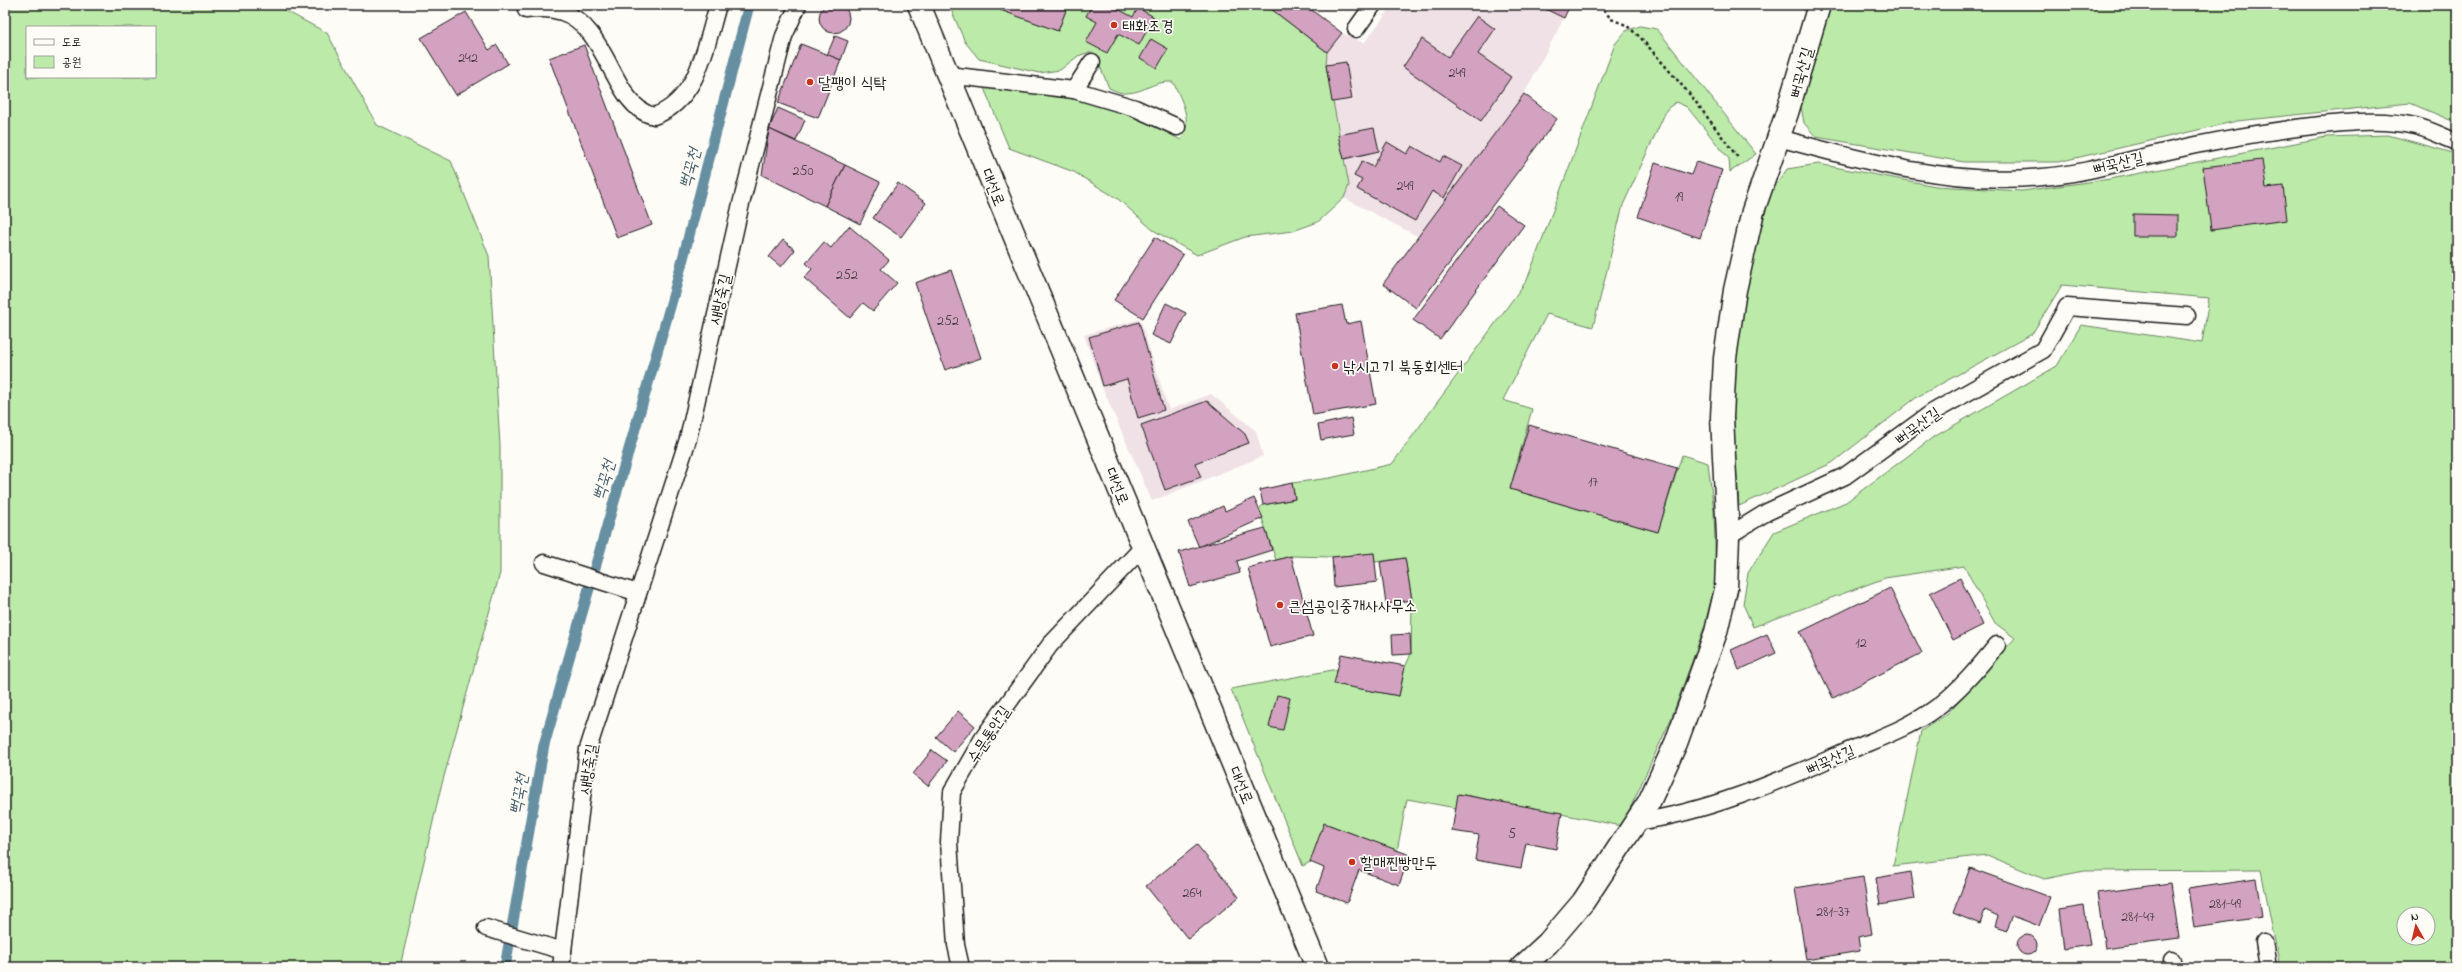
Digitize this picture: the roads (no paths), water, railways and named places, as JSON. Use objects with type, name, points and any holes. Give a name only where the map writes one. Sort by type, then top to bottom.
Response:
[{"type":"street","name":"대선로","points":[[919,5],[1317,967]]},
{"type":"street","name":"뻐꾹산길","points":[[1522,967],[1548,943],[1583,902],[1649,802],[1676,743],[1716,632],[1726,589],[1728,536],[1722,417],[1725,358],[1735,290],[1753,211],[1779,138],[1819,5]]},
{"type":"lane","points":[[526,10],[546,9],[563,12],[575,18],[595,40],[638,110],[654,116],[666,112],[684,96],[703,55],[718,5]]},
{"type":"lane","name":"새방죽길","points":[[561,967],[588,749],[688,439],[740,208],[784,36],[798,5]]},
{"type":"lane","points":[[1356,29],[1373,5]]},
{"type":"lane","points":[[1074,90],[1092,62]]},
{"type":"lane","points":[[948,75],[1074,90],[1135,108],[1177,127]]},
{"type":"lane","name":"뻐꾹산길","points":[[1779,138],[1848,157],[1915,171],[1981,178],[2041,178],[2097,168],[2227,139],[2306,127],[2366,121],[2415,126],[2457,142]]},
{"type":"lane","name":"뻐꾹산길","points":[[1728,536],[1767,512],[1845,476],[1933,412],[2043,350],[2067,306],[2187,316]]},
{"type":"lane","name":"수문통안길","points":[[961,967],[956,945],[948,842],[952,792],[983,738],[1050,645],[1143,547]]},
{"type":"lane","points":[[544,563],[638,593]]},
{"type":"lane","name":"뻐꾹산길","points":[[1636,822],[1669,818],[1715,804],[1792,776],[1910,725],[1942,703],[1974,673],[1997,645]]},
{"type":"lane","points":[[486,928],[563,951]]},
{"type":"lane","points":[[2264,942],[2268,967]]},
{"type":"waterway","name":"뻑꾹천","points":[[505,967],[544,745],[674,293],[749,5]]},
{"type":"place","name":"태화조경","points":[[1114,25]]},
{"type":"place","name":"달팽이 식탁","points":[[810,82]]},
{"type":"place","name":"낚시고기 북동회센터","points":[[1335,366]]},
{"type":"place","name":"큰섬공인중개사사무소","points":[[1280,605]]},
{"type":"place","name":"할매찐빵만두","points":[[1352,862]]}]
